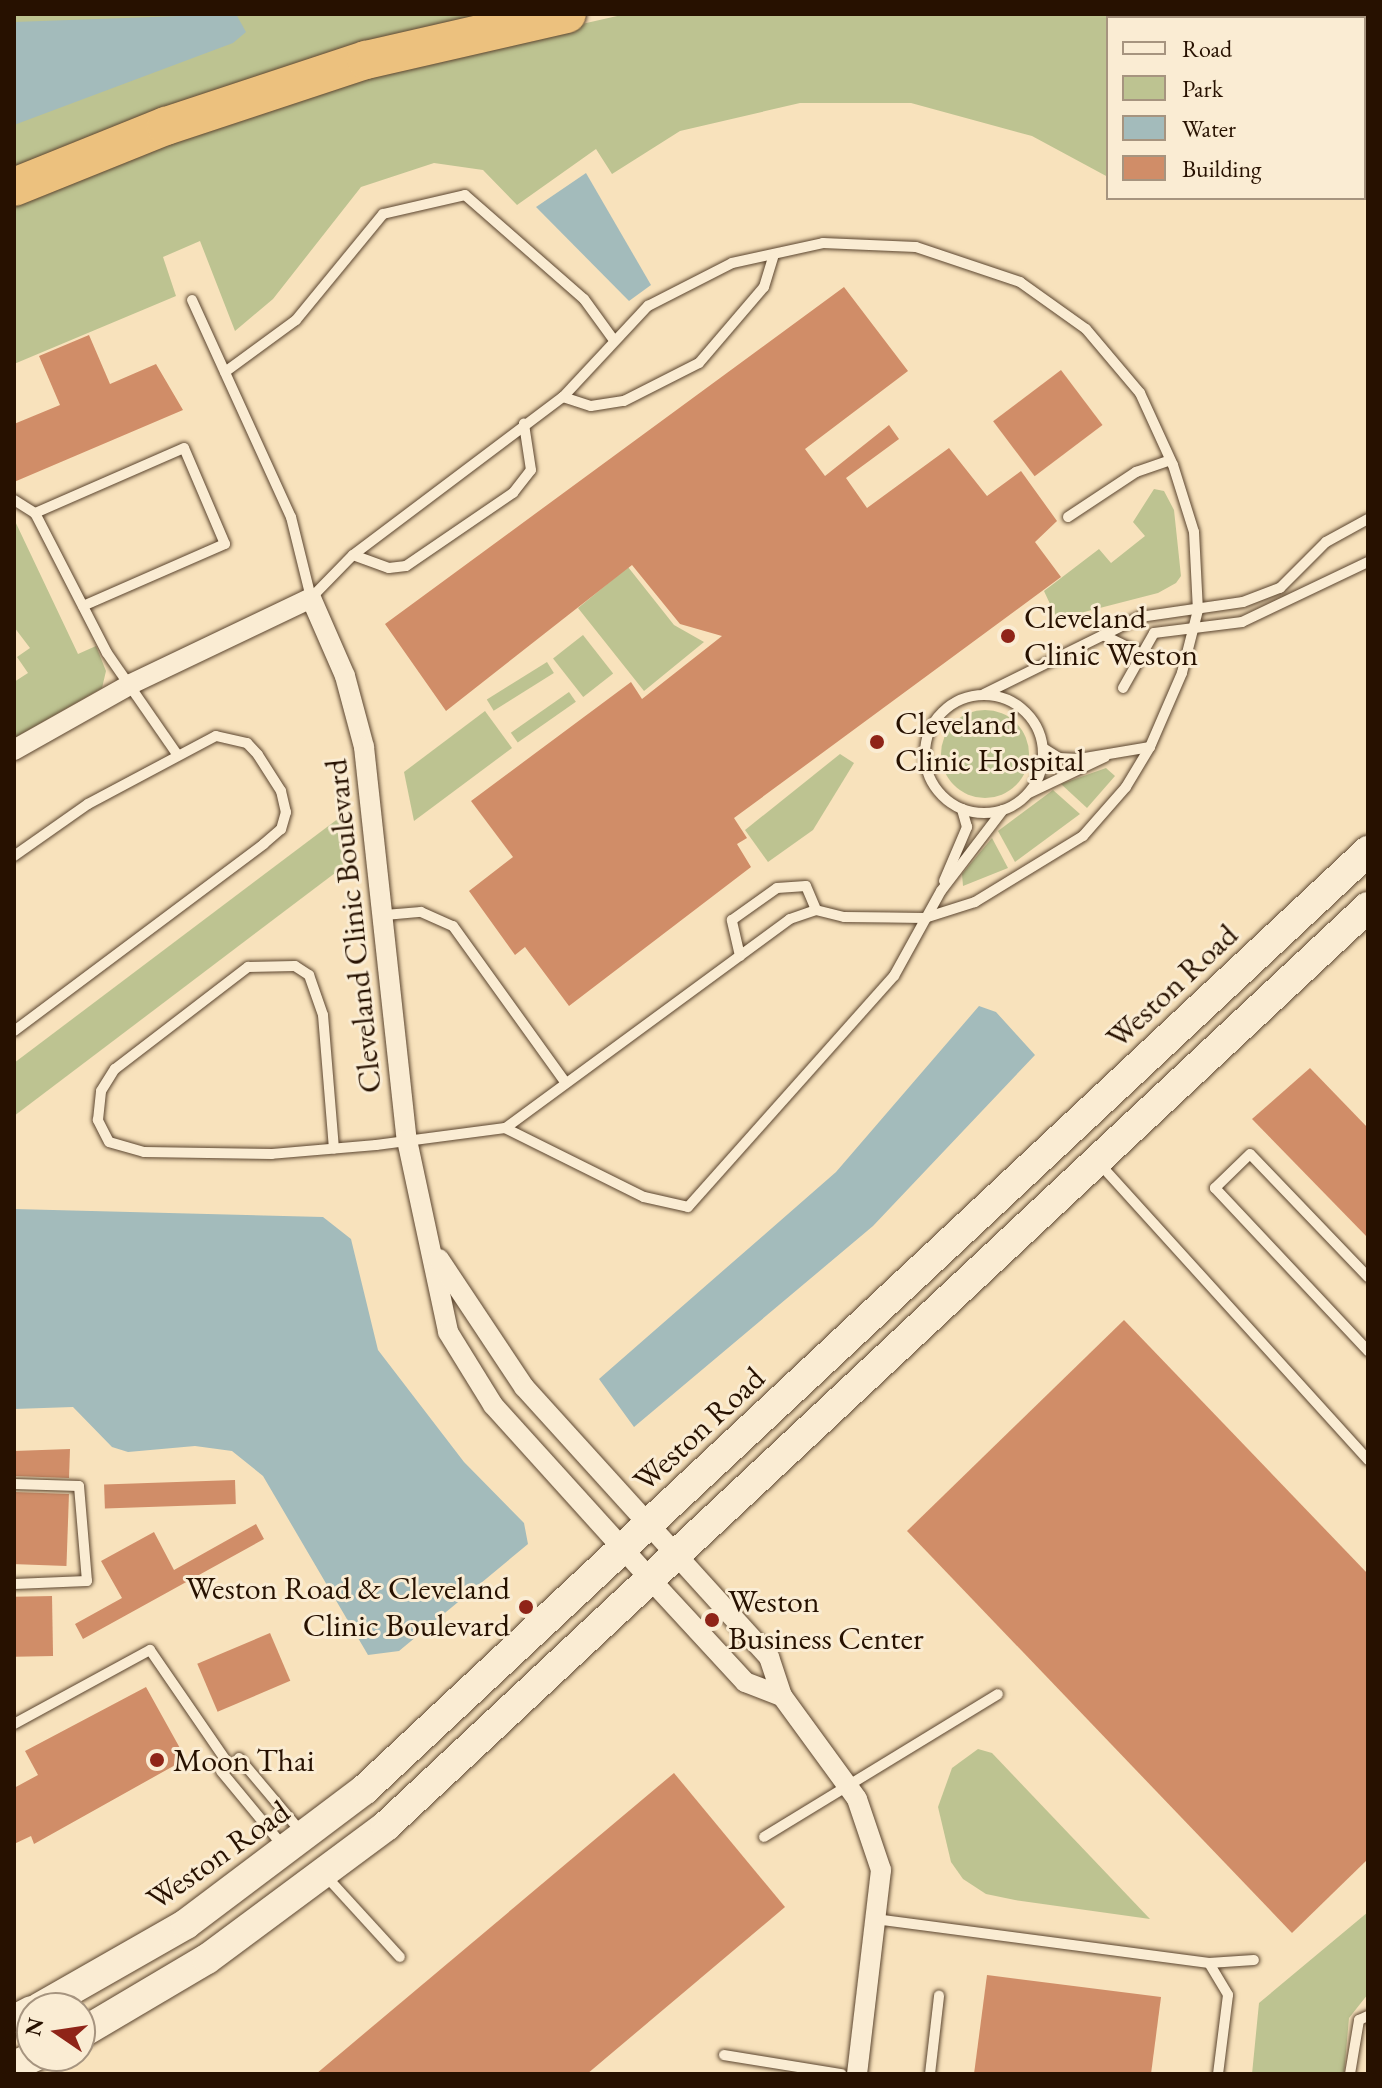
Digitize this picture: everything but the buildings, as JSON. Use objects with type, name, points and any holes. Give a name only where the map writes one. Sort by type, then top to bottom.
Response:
[{"type":"highway","points":[[14,187],[166,126],[366,60],[567,14]]},
{"type":"main road","name":"Weston Road","points":[[67,1992],[186,1924],[296,1845],[651,1523],[1368,851]]},
{"type":"main road","points":[[96,2025],[207,1959],[325,1875],[426,1791],[1368,907]]},
{"type":"street","points":[[14,750],[131,684],[311,598]]},
{"type":"street","name":"Cleveland Clinic Boulevard","points":[[311,598],[357,713],[385,915],[407,1140],[434,1252],[448,1332],[476,1381],[651,1580],[745,1682],[782,1696]]},
{"type":"street","name":"Cleveland Clinic Boulevard","points":[[434,1252],[524,1387],[651,1523],[676,1556],[769,1657],[782,1696]]},
{"type":"street","points":[[782,1696],[848,1782],[881,1870],[857,2074]]},
{"type":"lane","points":[[225,372],[296,320],[383,214],[465,195],[584,299],[613,339]]},
{"type":"lane","points":[[311,598],[353,555],[563,397],[613,339],[648,306],[732,263],[823,243],[916,247],[1020,282],[1086,329],[1140,393],[1170,460],[1194,532],[1198,610],[1195,627],[1150,747],[1126,787],[1083,836],[975,902],[925,918],[844,917],[816,910],[790,919],[505,1128],[334,1149],[124,1149],[109,1142],[98,1120],[101,1091],[118,1067],[248,967],[295,966],[309,975],[323,1015],[334,1149]]},
{"type":"lane","points":[[563,397],[591,406],[624,401],[699,363],[764,287],[774,254]]},
{"type":"lane","points":[[192,300],[291,517],[311,598]]},
{"type":"lane","points":[[353,555],[389,568],[406,566],[513,493],[531,470],[524,424]]},
{"type":"lane","points":[[35,513],[184,448],[225,544],[83,606]]},
{"type":"lane","points":[[1068,517],[1136,472],[1170,460]]},
{"type":"lane","points":[[14,500],[35,513],[83,606],[177,754]]},
{"type":"lane","points":[[941,891],[967,827],[962,809],[929,777],[927,738],[948,707],[984,694],[1140,617],[1198,610],[1280,588],[1326,542],[1368,519]]},
{"type":"lane","points":[[1123,688],[1154,633],[1242,622],[1368,562]]},
{"type":"lane","points":[[1103,635],[1140,653]]},
{"type":"lane","points":[[984,694],[1020,706],[1033,720],[1043,748],[1043,764],[1028,794]]},
{"type":"lane","points":[[14,856],[88,804],[177,754],[216,736],[247,743],[281,791],[286,812],[281,829],[14,1031]]},
{"type":"lane","points":[[1043,748],[1059,758],[1150,747]]},
{"type":"lane","points":[[505,1128],[644,1197],[688,1207],[861,1017],[894,976],[941,891],[1003,810],[1028,794],[1110,754]]},
{"type":"lane","points":[[962,809],[1003,810]]},
{"type":"lane","points":[[740,956],[732,920],[777,888],[806,886],[816,910]]},
{"type":"lane","points":[[385,915],[421,912],[453,926],[566,1083]]},
{"type":"lane","points":[[1368,1277],[1250,1154],[1215,1188],[1368,1351]]},
{"type":"lane","points":[[1098,1161],[1368,1460]]},
{"type":"lane","points":[[14,1484],[79,1486],[87,1581],[14,1584]]},
{"type":"lane","points":[[14,1724],[150,1650],[230,1765],[296,1845]]},
{"type":"lane","points":[[764,1837],[848,1782],[998,1694]]},
{"type":"lane","points":[[230,1765],[296,1845]]},
{"type":"lane","points":[[325,1875],[400,1957]]},
{"type":"lane","points":[[875,1919],[1209,1963],[1254,1960]]},
{"type":"lane","points":[[1209,1963],[1228,1995],[1218,2074]]},
{"type":"lane","points":[[930,2074],[939,1996]]},
{"type":"lane","points":[[1350,2074],[1359,2020],[1368,2016]]},
{"type":"lane","points":[[724,2055],[841,2074]]},
{"type":"green space","points":[[14,14],[525,14],[14,173]]},
{"type":"green space","points":[[626,14],[1368,14],[1368,126],[1366,16],[1106,16],[1106,176],[1032,136],[911,103],[800,103],[680,131],[612,174],[596,149],[517,205],[483,170],[434,163],[361,187],[273,299],[235,331],[200,241],[163,257],[176,296],[14,364],[14,197],[361,74]]},
{"type":"green space","points":[[1154,489],[1164,491],[1174,510],[1181,576],[1176,583],[1158,593],[1057,619],[1044,591],[1099,549],[1111,563],[1145,536],[1133,522]]},
{"type":"green space","points":[[14,519],[78,654],[96,646],[106,671],[102,688],[14,738],[14,682],[28,673],[17,657],[30,648],[14,627]]},
{"type":"green space","points":[[628,567],[674,625],[704,642],[644,691],[578,608]]},
{"type":"green space","points":[[583,635],[613,674],[583,697],[553,658]]},
{"type":"green space","points":[[547,662],[554,673],[494,711],[487,700]]},
{"type":"green space","points":[[569,692],[576,702],[518,743],[511,733]]},
{"type":"green space","points":[[985,710],[1002,714],[1016,723],[1025,737],[1029,754],[1025,771],[1016,785],[1002,794],[985,798],[968,794],[954,785],[945,771],[941,754],[945,737],[954,723],[968,714]]},
{"type":"green space","points":[[485,711],[512,748],[414,821],[404,772]]},
{"type":"green space","points":[[840,754],[854,763],[813,830],[768,862],[745,830]]},
{"type":"green space","points":[[1106,768],[1115,776],[1087,808],[1061,784]]},
{"type":"green space","points":[[1053,790],[1080,814],[1015,862],[998,831]]},
{"type":"green space","points":[[339,818],[343,867],[14,1116],[14,1063]]},
{"type":"green space","points":[[992,838],[1008,868],[963,886],[962,874]]},
{"type":"green space","points":[[978,1749],[992,1753],[1150,1919],[986,1894],[963,1879],[951,1862],[938,1807],[952,1768]]},
{"type":"green space","points":[[1368,1912],[1368,1994],[1349,2018],[1344,2074],[1252,2074],[1259,2003]]},
{"type":"water","points":[[236,14],[246,32],[233,43],[14,125],[14,22]]},
{"type":"water","points":[[586,173],[651,285],[629,301],[536,207]]},
{"type":"water","points":[[979,1006],[996,1012],[1035,1055],[873,1226],[634,1427],[599,1379],[836,1172]]},
{"type":"water","points":[[14,1209],[323,1217],[351,1239],[378,1350],[464,1462],[524,1523],[528,1544],[399,1651],[368,1655],[263,1476],[232,1451],[195,1446],[128,1452],[112,1447],[73,1407],[14,1409]]},
{"type":"place","name":"Cleveland Clinic Weston","points":[[1008,636]]},
{"type":"place","name":"Cleveland Clinic Hospital","points":[[877,742]]},
{"type":"place","name":"Weston Road & Cleveland Clinic Boulevard","points":[[526,1607]]},
{"type":"place","name":"Weston Business Center","points":[[712,1620]]},
{"type":"place","name":"Moon Thai","points":[[157,1760]]}]
